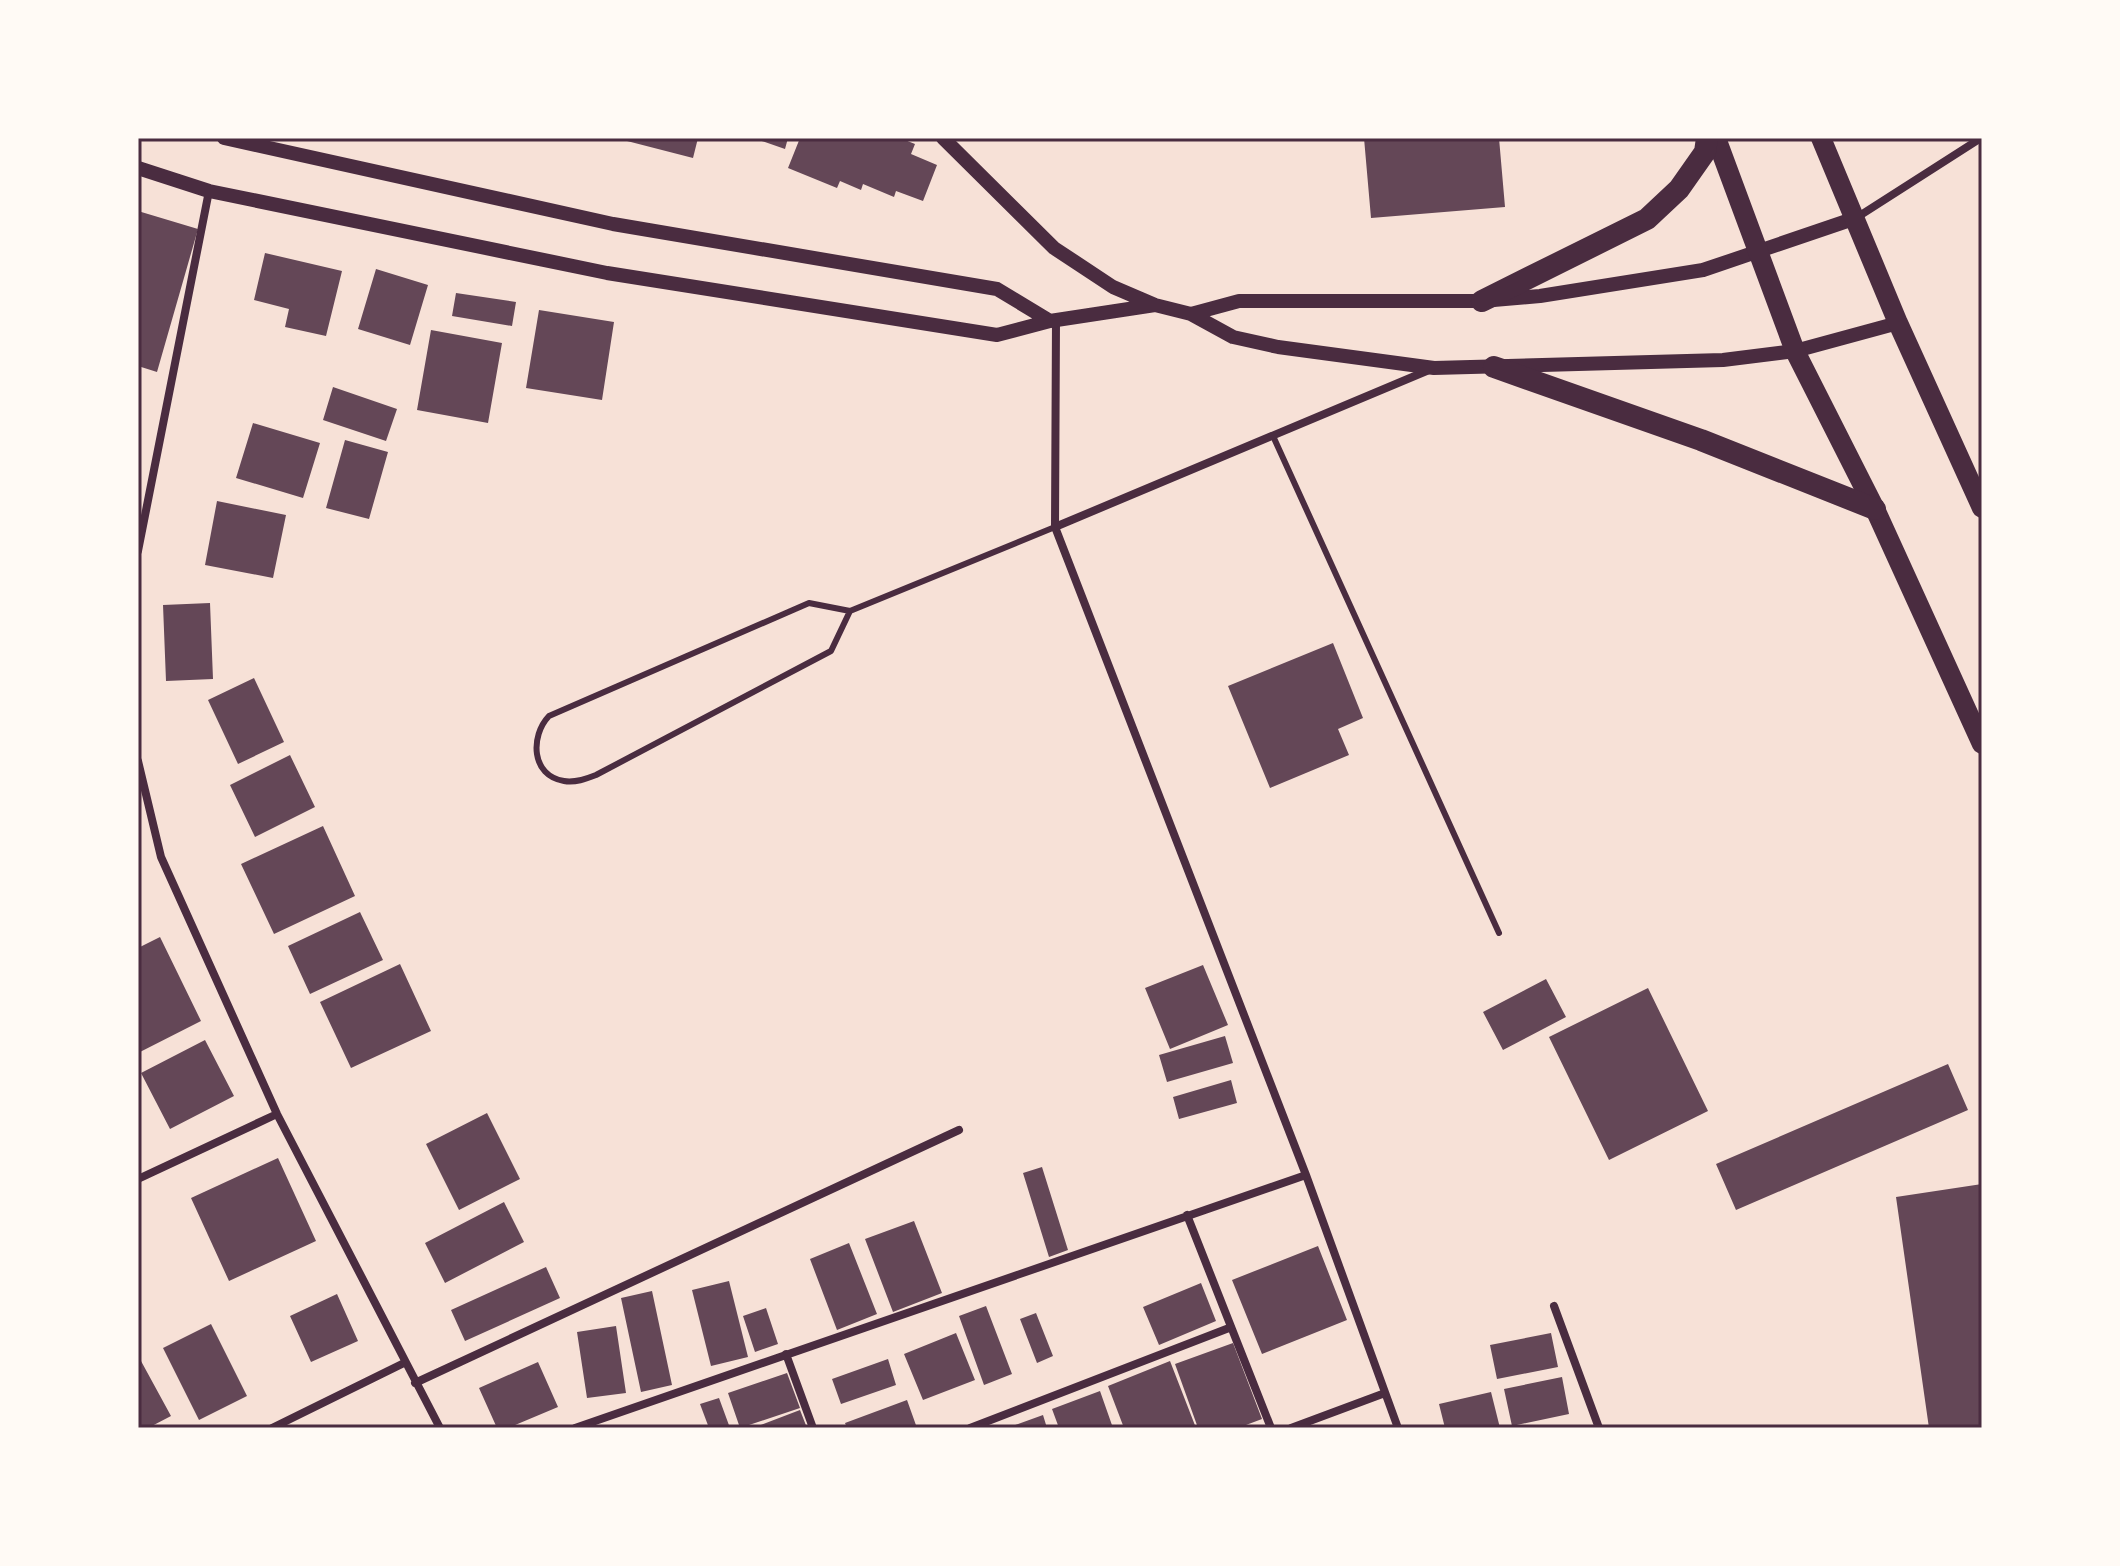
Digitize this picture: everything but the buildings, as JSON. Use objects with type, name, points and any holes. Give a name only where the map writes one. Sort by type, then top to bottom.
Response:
[{"type":"highway","points":[[1482,301],[1647,219],[1679,189],[1705,152],[1707,138]]},
{"type":"highway","points":[[1494,367],[1701,440],[1875,509]]},
{"type":"main road","points":[[1716,138],[1795,351],[1875,509],[1982,744]]},
{"type":"main road","points":[[1821,138],[1898,323],[1982,508]]},
{"type":"street","points":[[224,138],[613,224],[997,289],[1053,320]]},
{"type":"street","points":[[943,138],[1054,248],[1113,287],[1155,305],[1191,314],[1233,337],[1278,347],[1434,368],[1723,360],[1795,351],[1898,323]]},
{"type":"street","points":[[1191,314],[1239,301],[1482,301],[1540,296],[1703,270],[1856,218],[1981,138]]},
{"type":"street","points":[[138,168],[209,191],[607,273],[997,335],[1053,320],[1155,305]]},
{"type":"street","points":[[138,551],[209,191]]},
{"type":"street","points":[[1053,320],[1055,527],[1306,1175],[1398,1428]]},
{"type":"street","points":[[1055,527],[1434,368]]},
{"type":"street","points":[[138,761],[161,857],[277,1114],[440,1428]]},
{"type":"street","points":[[138,1179],[277,1114]]},
{"type":"street","points":[[415,1383],[959,1130]]},
{"type":"street","points":[[575,1428],[1306,1175]]},
{"type":"street","points":[[1187,1215],[1271,1428]]},
{"type":"street","points":[[1554,1306],[1599,1428]]},
{"type":"street","points":[[970,1428],[1229,1328]]},
{"type":"street","points":[[786,1354],[813,1428]]},
{"type":"street","points":[[272,1428],[404,1363]]},
{"type":"street","points":[[1291,1428],[1385,1393]]},
{"type":"lane","points":[[1273,436],[1499,933]]},
{"type":"lane","points":[[850,611],[831,651],[596,775],[568,782],[554,779],[543,769],[537,754],[536,739],[539,726],[549,716],[809,603],[850,611],[1055,527]]}]
